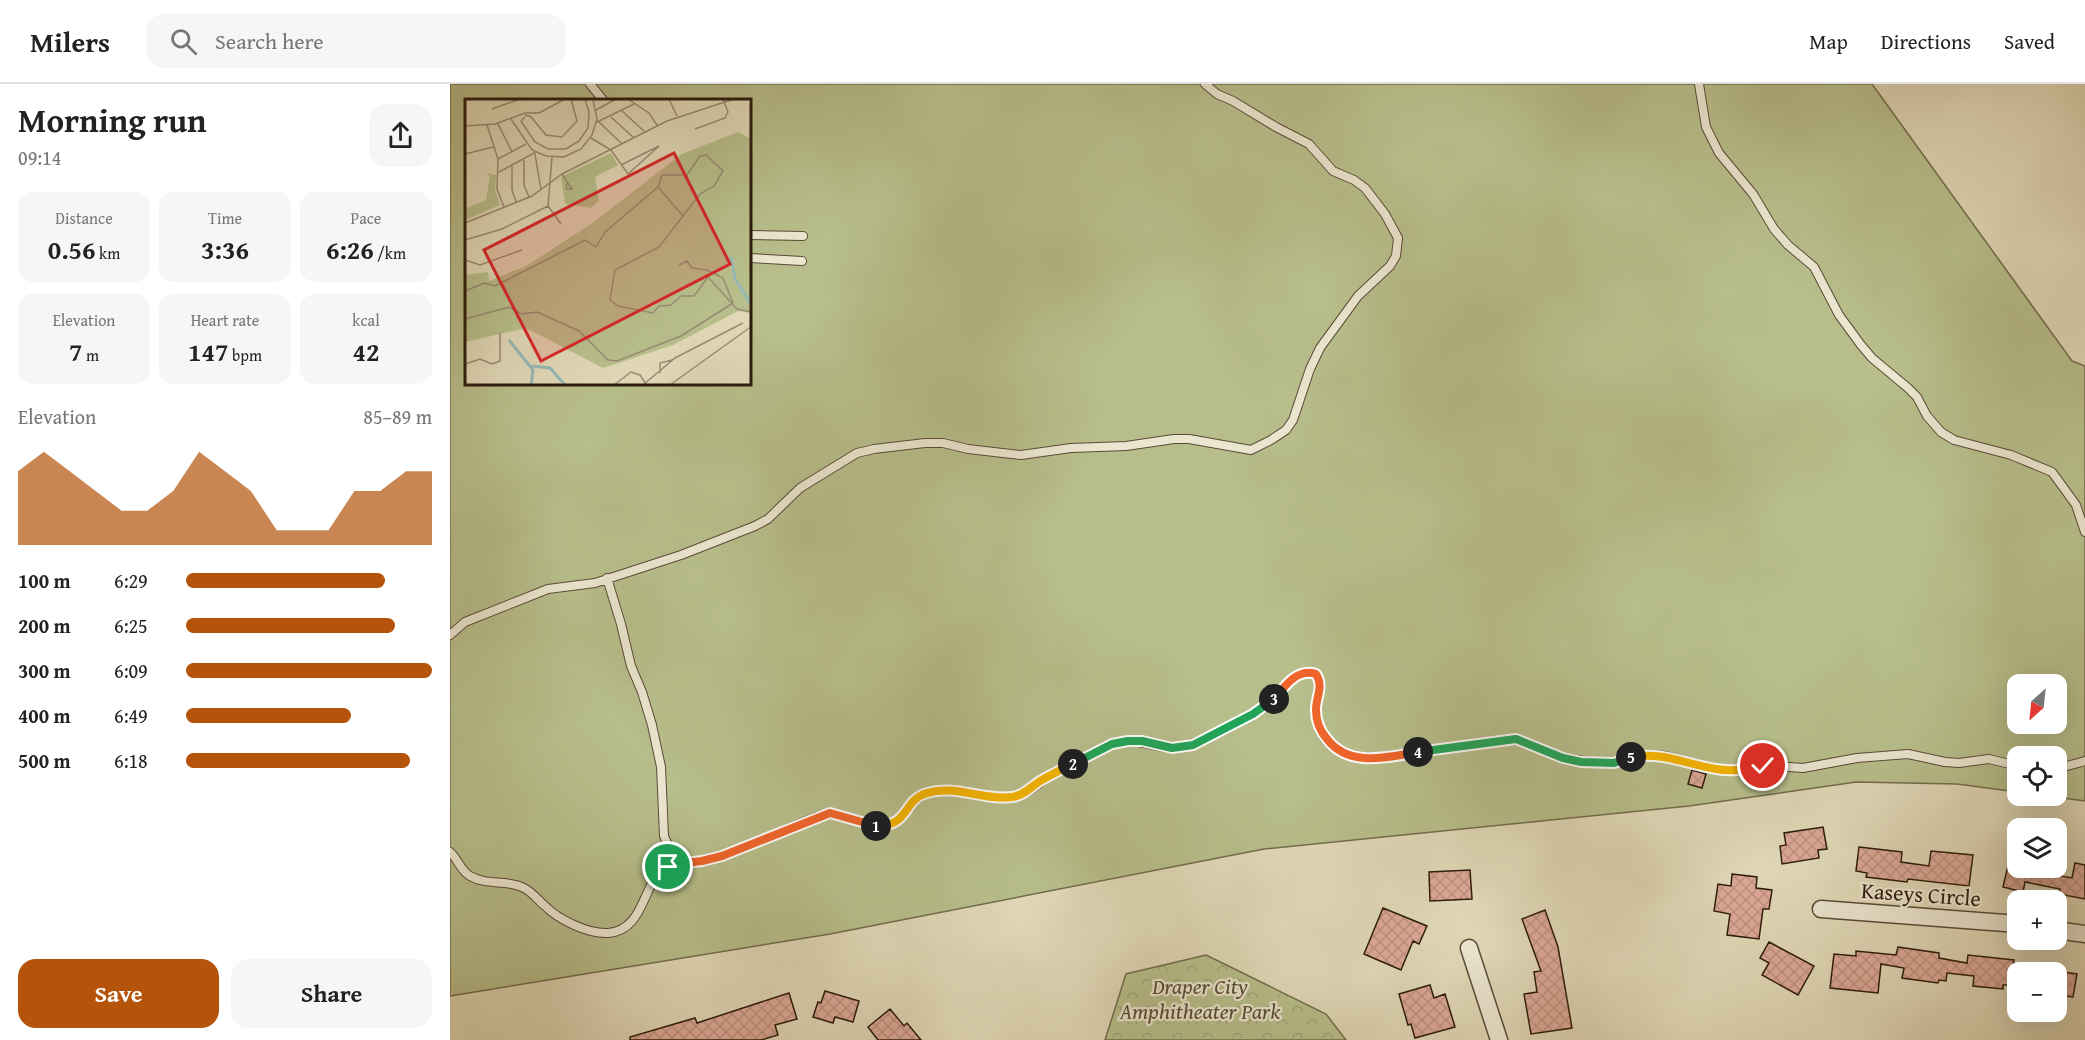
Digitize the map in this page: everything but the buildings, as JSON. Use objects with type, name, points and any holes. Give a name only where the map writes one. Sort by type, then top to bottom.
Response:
[{"type":"street","name":"Kaseys Circle","points":[[1821,909],[2007,923]]},
{"type":"street","points":[[2067,932],[2085,934]]},
{"type":"street","points":[[1469,948],[1499,1040]]},
{"type":"lane","points":[[590,84],[602,99]]},
{"type":"lane","points":[[450,635],[465,622],[548,589],[595,583],[681,555],[755,526],[768,519],[800,488],[857,453],[925,443],[943,443],[968,449],[1021,455],[1071,448],[1125,446],[1174,439],[1189,439],[1251,450],[1286,430],[1293,420],[1310,369],[1320,348],[1358,296],[1390,266],[1396,256],[1398,238],[1385,214],[1365,188],[1354,180],[1333,171],[1309,144],[1276,127],[1233,100],[1217,94],[1204,84]]},
{"type":"lane","points":[[1699,84],[1706,127],[1719,153],[1753,194],[1774,229],[1788,245],[1814,267],[1839,315],[1872,358],[1917,397],[1927,416],[1941,432],[1954,440],[2011,455],[2052,472],[2076,505],[2085,532]]},
{"type":"lane","points":[[752,235],[804,236]]},
{"type":"lane","points":[[752,258],[802,261]]},
{"type":"lane","points":[[607,578],[631,666],[650,718],[662,767],[664,836],[676,864]]},
{"type":"lane","points":[[450,852],[464,872],[473,878],[525,888],[562,919],[595,931],[608,933],[629,924],[643,906],[661,871],[676,864],[722,856],[830,813],[878,826],[888,825],[905,815],[917,798],[925,794],[958,790],[992,797],[1016,797],[1059,770],[1112,744],[1142,741],[1172,748],[1193,745],[1262,709],[1272,702],[1289,681],[1300,674],[1309,672],[1316,674],[1320,681],[1316,708],[1318,724],[1325,737],[1334,748],[1359,758],[1376,758],[1516,739],[1563,758],[1597,764],[1657,755],[1682,759],[1718,770],[1774,765],[1803,768],[1857,758],[1908,754],[1952,763],[1989,759],[2007,763]]},
{"type":"lane","points":[[2067,766],[2085,761]]},
{"type":"green space","points":[[450,84],[1872,84],[2072,361],[2085,366],[2085,801],[2067,799],[2067,746],[2007,746],[2007,791],[1957,784],[1856,782],[1689,806],[1264,849],[830,934],[450,996]]},
{"type":"green space","name":"Draper City Amphitheater Park","points":[[1206,955],[1326,1014],[1346,1040],[1105,1040],[1126,974]]},
{"type":"route","points":[[668,867],[722,856],[830,813],[878,826],[897,822],[917,798],[925,794],[958,790],[992,797],[1016,797],[1059,770],[1112,744],[1142,741],[1172,748],[1193,745],[1262,709],[1272,702],[1289,681],[1300,674],[1309,672],[1316,674],[1320,681],[1316,708],[1318,724],[1325,737],[1334,748],[1359,758],[1459,748],[1516,739],[1563,758],[1597,764],[1614,763],[1648,755],[1682,759],[1718,770],[1763,766]]}]
